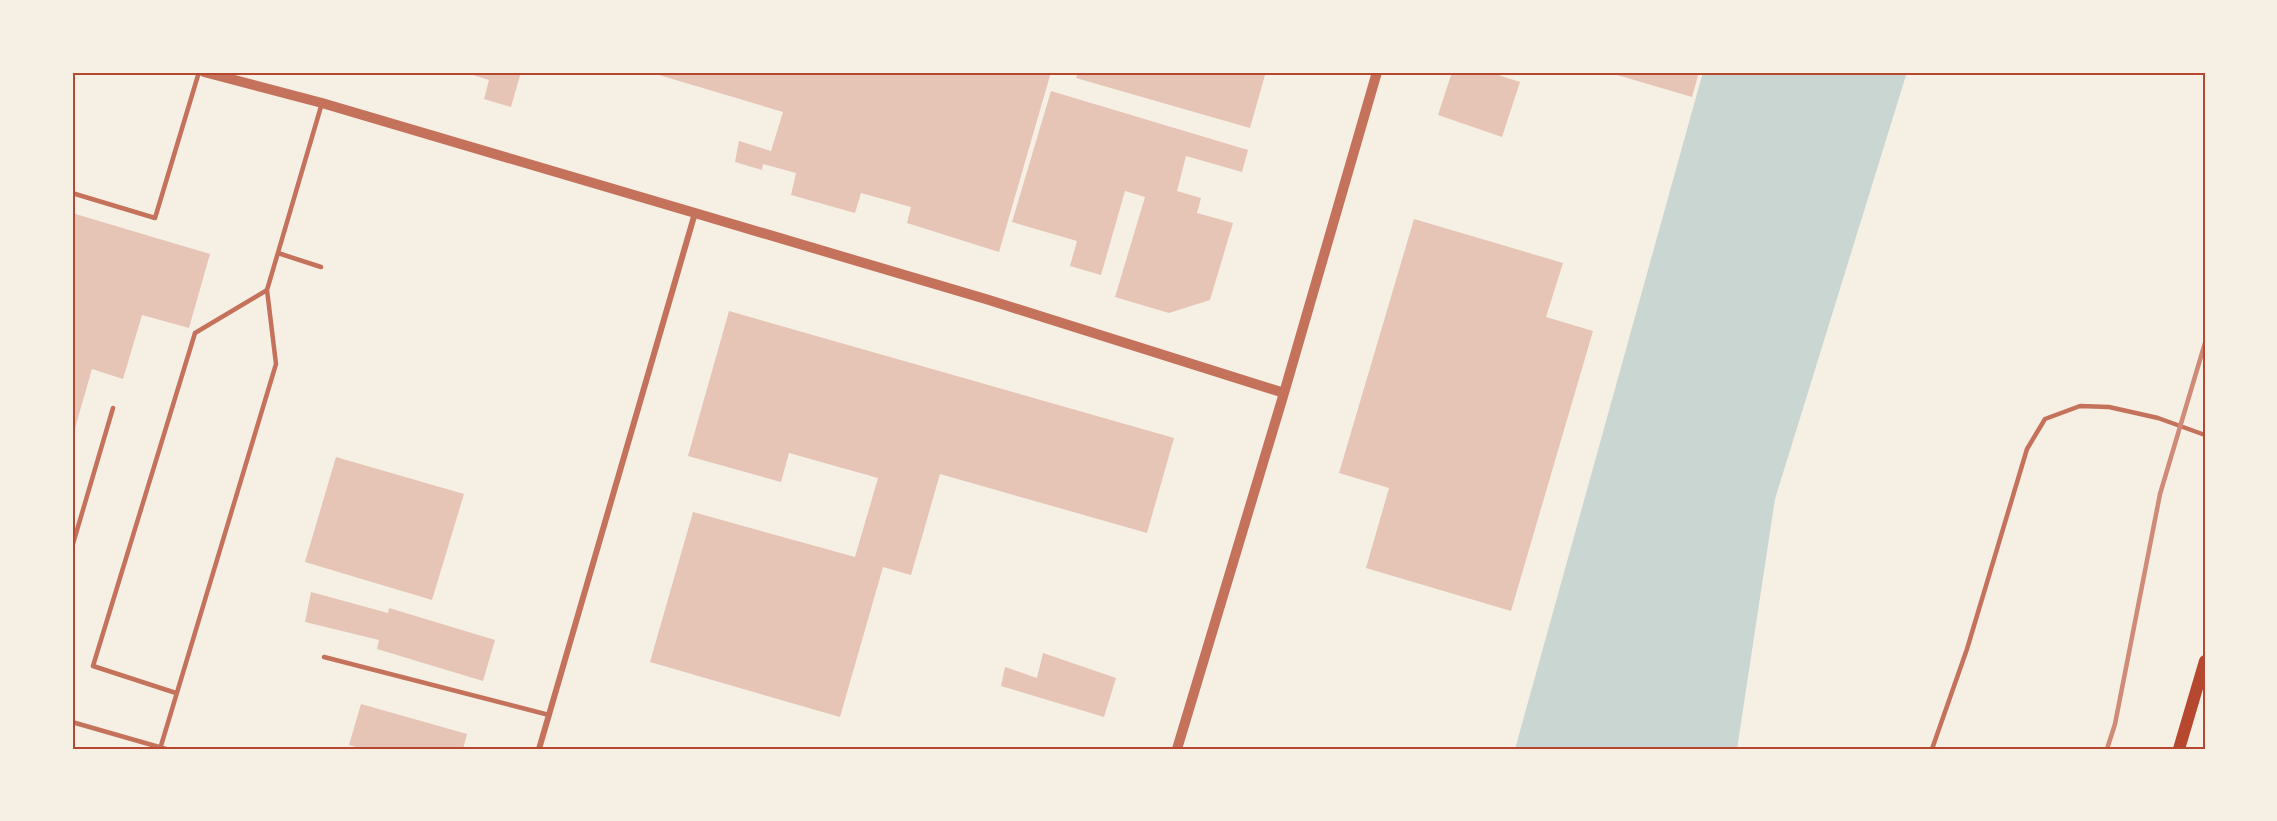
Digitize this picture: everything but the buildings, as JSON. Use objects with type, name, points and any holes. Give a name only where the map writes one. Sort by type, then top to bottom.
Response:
[{"type":"main road","points":[[2179,749],[2205,661]]},
{"type":"street","points":[[204,72],[322,103],[989,300],[1284,393]]},
{"type":"street","points":[[1177,749],[1377,72]]},
{"type":"street","points":[[539,749],[695,213]]},
{"type":"lane","points":[[72,193],[155,218],[199,72]]},
{"type":"lane","points":[[160,748],[276,364],[267,290],[322,103]]},
{"type":"lane","points":[[278,253],[321,267]]},
{"type":"lane","points":[[176,693],[93,666],[195,333],[267,290]]},
{"type":"lane","points":[[1932,749],[1967,649],[2027,449],[2045,419],[2080,406],[2109,407],[2158,418],[2205,435]]},
{"type":"lane","points":[[72,547],[112,408]]},
{"type":"lane","points":[[324,657],[549,715]]},
{"type":"lane","points":[[72,722],[166,749]]},
{"type":"shaded area","points":[[1703,72],[1907,72],[1775,499],[1737,749],[1515,749]]},
{"type":"railway","points":[[2107,749],[2115,724],[2160,494],[2205,343]]}]
